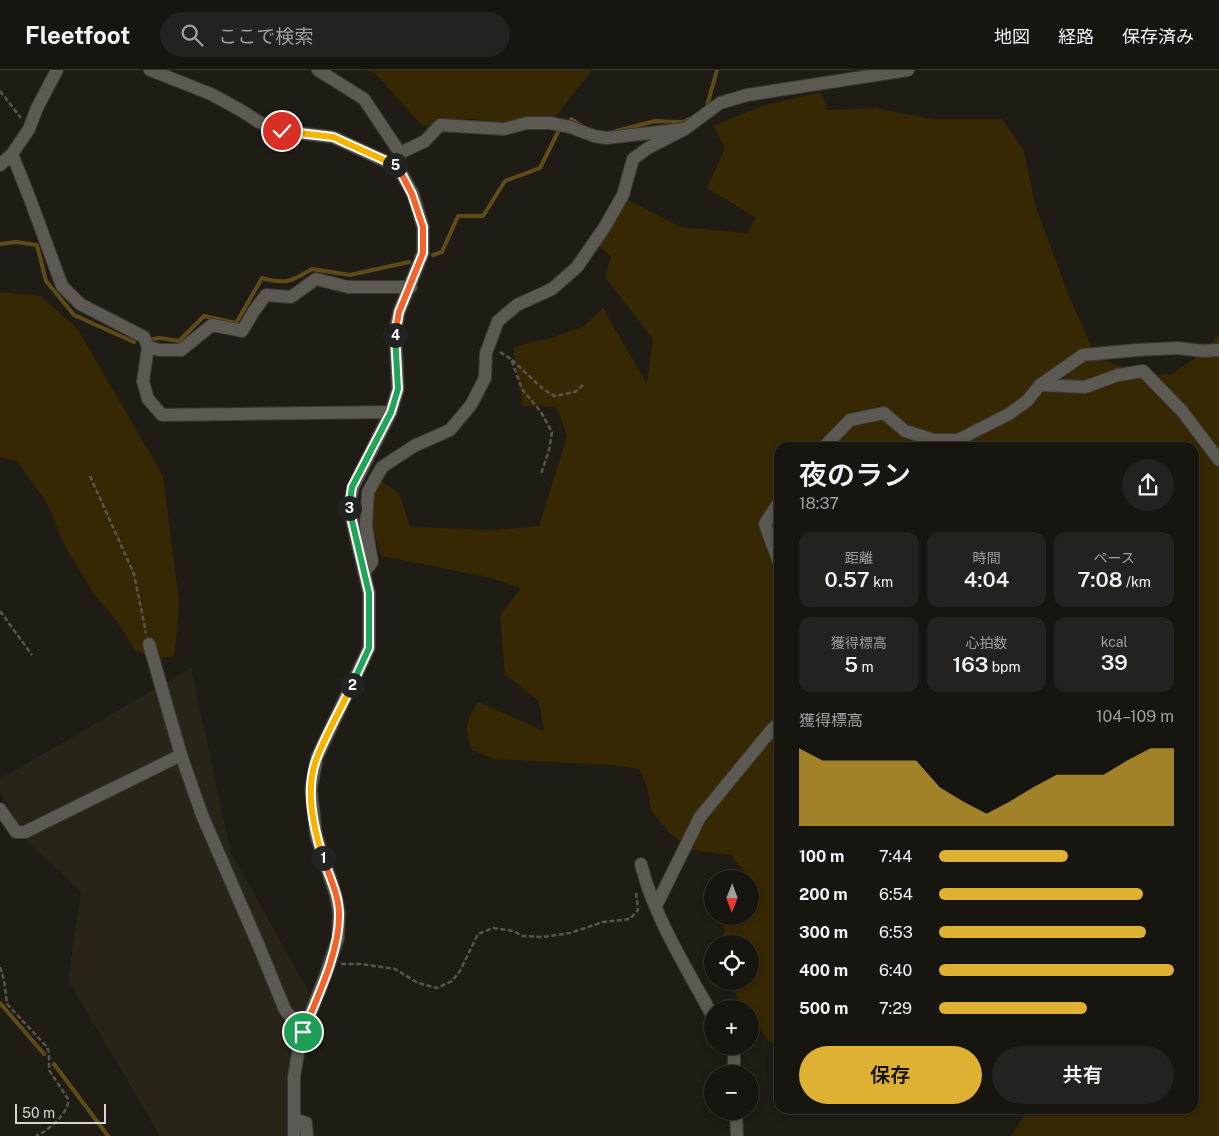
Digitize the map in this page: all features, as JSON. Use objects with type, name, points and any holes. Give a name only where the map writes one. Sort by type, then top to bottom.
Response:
[{"type":"street","points":[[0,165],[12,154],[29,129],[37,108],[57,70]]},
{"type":"street","points":[[150,70],[211,94],[260,122],[282,131],[333,137],[398,167]]},
{"type":"street","points":[[294,1136],[294,1077],[303,1032],[338,938],[340,913],[316,835],[311,789],[317,757],[369,648],[369,593],[349,508],[352,487],[391,412],[398,389],[395,331],[399,312],[423,253],[423,227],[412,194],[398,167],[400,153],[364,99],[318,70]]},
{"type":"street","points":[[364,573],[372,562],[366,525],[368,492],[382,467],[414,446],[450,430],[471,405],[485,378],[486,353],[498,320],[517,305],[552,289],[576,267],[604,228],[623,195],[633,160],[648,148],[685,129],[720,103],[747,95],[908,70]]},
{"type":"street","points":[[400,153],[425,141],[440,125],[504,129],[527,123],[550,123],[606,138],[685,129]]},
{"type":"street","points":[[12,154],[62,286],[80,304],[144,336],[148,347],[143,381],[148,399],[162,415],[391,412]]},
{"type":"street","points":[[148,347],[160,350],[181,350],[212,325],[242,331],[266,295],[291,297],[316,279],[348,288],[411,286]]},
{"type":"street","points":[[828,442],[850,420],[884,413],[905,431],[934,440],[958,440],[1009,414],[1027,401],[1040,385],[1083,355],[1178,348],[1203,351],[1219,350]]},
{"type":"street","points":[[1040,385],[1085,387],[1118,375],[1143,371],[1182,411],[1219,460]]},
{"type":"street","points":[[774,510],[765,524],[774,549]]},
{"type":"street","points":[[149,644],[181,755],[202,815],[285,1010],[303,1032]]},
{"type":"street","points":[[656,906],[700,817],[774,727]]},
{"type":"street","points":[[0,809],[16,832],[25,832],[181,755]]},
{"type":"street","points":[[641,864],[646,885],[704,1000]]},
{"type":"street","points":[[294,1119],[306,1123],[307,1136]]},
{"type":"street","points":[[736,1120],[737,1136]]},
{"type":"path","points":[[0,91],[29,129]]},
{"type":"path","points":[[496,356],[498,351],[510,359],[542,388],[554,396],[575,392],[583,386]]},
{"type":"path","points":[[510,359],[522,389],[541,412],[552,432],[549,450],[541,474]]},
{"type":"path","points":[[90,476],[134,574],[149,644]]},
{"type":"path","points":[[0,611],[32,655]]},
{"type":"path","points":[[329,965],[361,964],[395,969],[418,983],[437,988],[452,981],[460,971],[478,934],[493,928],[513,931],[523,936],[543,937],[570,933],[603,922],[630,919],[638,910],[636,888]]},
{"type":"path","points":[[0,967],[4,980],[7,1004],[47,1047],[49,1052],[49,1070],[69,1104],[65,1113],[36,1136]]},
{"type":"shaded area","points":[[366,70],[592,70],[556,116],[503,122],[468,119],[422,126],[377,75]]},
{"type":"shaded area","points":[[821,92],[827,110],[875,108],[932,119],[1002,119],[1024,151],[1035,205],[1069,296],[1096,357],[1147,376],[1172,374],[1197,357],[1219,335],[1219,1136],[1011,1136],[1024,1114],[1199,1114],[1199,442],[774,442],[774,1044],[759,1029],[759,1000],[739,1000],[733,990],[759,990],[759,935],[724,935],[724,925],[759,925],[759,870],[743,870],[731,855],[693,850],[669,833],[651,810],[647,786],[639,769],[613,765],[493,759],[472,750],[467,724],[479,702],[544,731],[539,701],[505,674],[500,615],[521,588],[488,577],[381,556],[374,532],[370,501],[380,481],[399,493],[410,527],[496,530],[539,526],[567,436],[557,407],[523,406],[513,347],[551,338],[584,326],[603,308],[647,384],[653,339],[605,277],[611,257],[598,245],[629,200],[680,227],[747,233],[756,218],[707,188],[725,148],[713,126],[764,105]]},
{"type":"shaded area","points":[[0,292],[40,296],[77,328],[163,476],[179,602],[174,656],[160,658],[136,651],[118,623],[95,595],[67,550],[47,503],[17,461],[0,457]]},
{"type":"shaded area","points":[[191,668],[231,853],[310,994],[290,1043],[288,1136],[160,1136],[68,980],[81,892],[27,841],[0,792],[0,779]]},
{"type":"waterway","points":[[707,106],[717,70]]},
{"type":"waterway","points":[[571,119],[582,126]]},
{"type":"waterway","points":[[616,131],[655,121],[683,122],[689,119]]},
{"type":"waterway","points":[[433,255],[442,252],[458,216],[483,216],[505,181],[540,168],[558,132]]},
{"type":"waterway","points":[[0,244],[16,242],[37,245],[46,281],[74,315],[134,342]]},
{"type":"waterway","points":[[153,339],[160,338],[179,341],[204,316],[236,323],[262,278],[289,281],[312,269],[350,275],[409,262]]},
{"type":"waterway","points":[[0,1003],[44,1054]]},
{"type":"waterway","points":[[54,1064],[108,1136]]},
{"type":"route","points":[[282,131],[333,137],[398,167],[412,194],[423,227],[423,253],[399,312],[395,331],[398,389],[391,412],[352,487],[349,508],[369,593],[369,648],[354,683],[317,757],[311,789],[312,818],[340,913],[338,938],[303,1032]]}]
